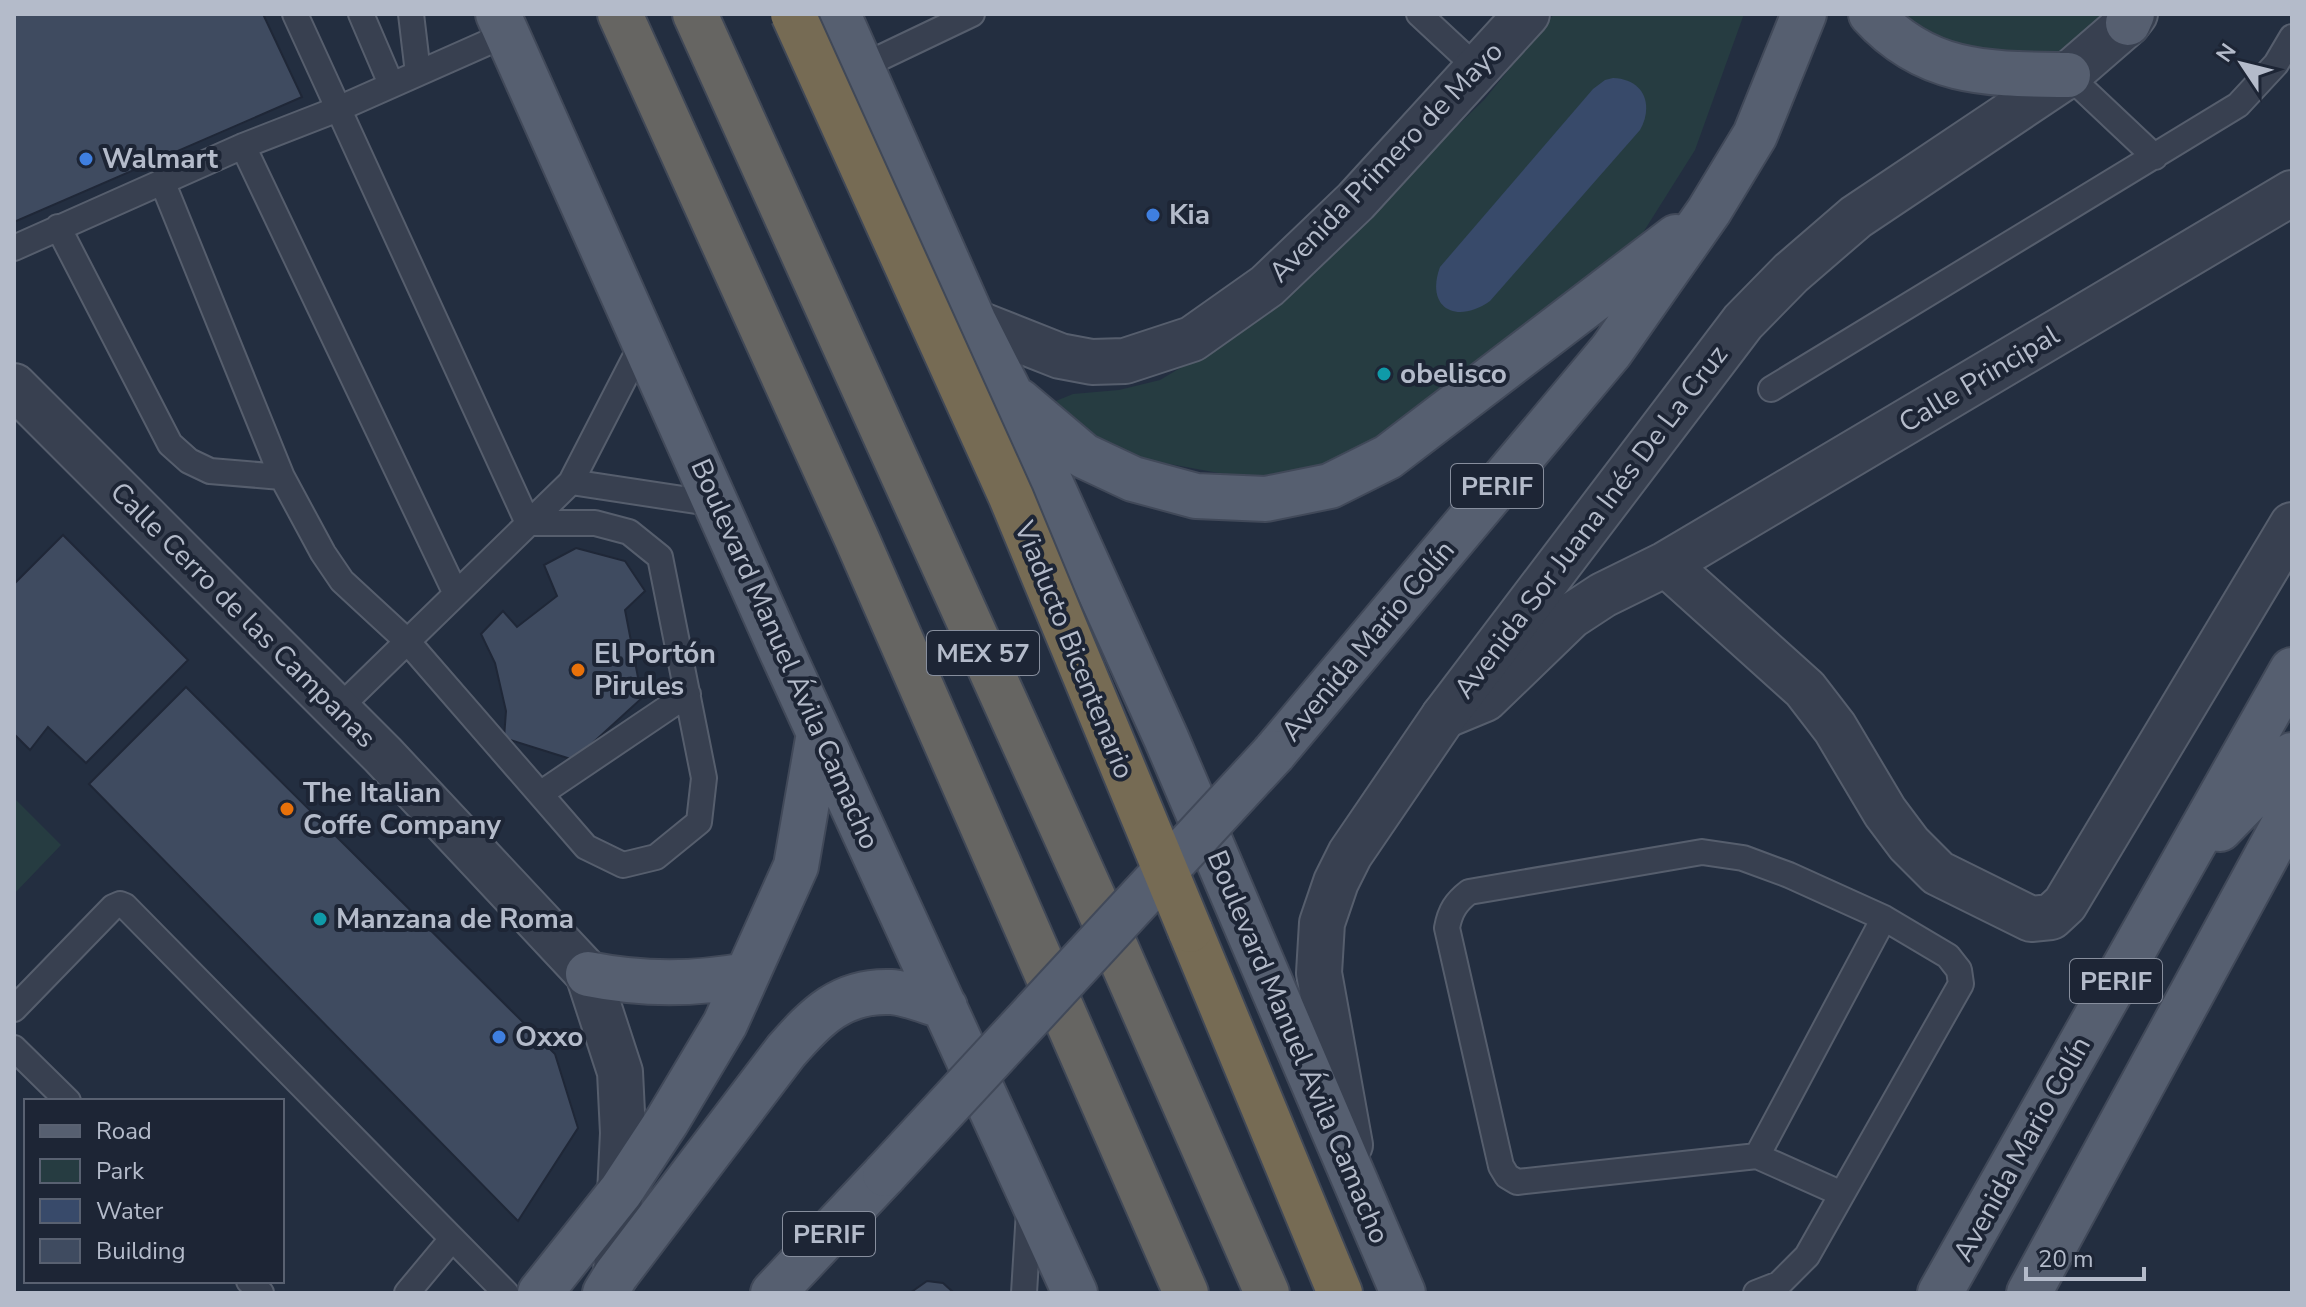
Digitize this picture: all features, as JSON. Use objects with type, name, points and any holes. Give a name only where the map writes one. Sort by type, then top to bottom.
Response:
[{"type":"highway","name":"MEX 57","points":[[620,14],[856,537],[1186,1293]]},
{"type":"highway","name":"MEX 57","points":[[695,14],[1114,943],[1267,1293]]},
{"type":"highway","points":[[719,68],[722,14]]},
{"type":"highway","name":"Viaducto Bicentenario","points":[[793,14],[1011,497],[1340,1293]]},
{"type":"main road","name":"Boulevard Manuel Ávila Camacho","points":[[838,14],[974,322],[1010,393],[1166,738],[1403,1293]]},
{"type":"main road","name":"Avenida Mario Colín","points":[[773,1293],[1274,753],[1611,351],[1709,211],[1755,135],[1804,14]]},
{"type":"main road","points":[[1871,14],[1906,47],[1954,67],[2001,74],[2068,75]]},
{"type":"main road","name":"Boulevard Manuel Ávila Camacho","points":[[503,24],[819,733],[1075,1293]]},
{"type":"main road","points":[[1010,393],[1084,456],[1133,479],[1196,496],[1266,499],[1330,486],[1388,457],[1709,211]]},
{"type":"main road","name":"Avenida Mario Colín","points":[[1940,1293],[2292,670]]},
{"type":"main road","points":[[540,1293],[621,1191],[725,1024],[796,866],[819,733]]},
{"type":"main road","points":[[2179,870],[2292,755]]},
{"type":"main road","points":[[2029,1293],[2292,809]]},
{"type":"main road","points":[[588,974],[620,981],[687,984],[747,975]]},
{"type":"main road","points":[[611,1284],[786,1051],[816,1017],[855,994],[893,992],[945,1007]]},
{"type":"street","name":"Avenida Primero de Mayo","points":[[974,322],[1060,356],[1092,362],[1125,361],[1192,339],[1267,286],[1345,212],[1527,14]]},
{"type":"street","name":"Avenida Sor Juana Inés De La Cruz","points":[[1357,1186],[1319,973],[1322,923],[1336,882],[1350,854],[1444,716],[1743,322],[1791,273],[1856,217],[2068,75],[2131,17]]},
{"type":"street","name":"Calle Principal","points":[[1444,716],[1485,699],[1571,616],[1603,595],[1666,564],[2292,193]]},
{"type":"street","name":"Calle Cerro de las Campanas","points":[[14,386],[337,710],[588,974],[620,1072],[623,1133],[621,1191],[611,1284]]},
{"type":"street","points":[[1666,564],[1805,689],[1835,728],[1885,812],[1909,844],[1938,873],[2031,919],[2051,917],[2065,904],[2292,525]]},
{"type":"lane","points":[[295,14],[528,523]]},
{"type":"lane","points":[[361,14],[391,84]]},
{"type":"lane","points":[[411,14],[418,73]]},
{"type":"lane","points":[[861,67],[972,14]]},
{"type":"lane","points":[[1419,14],[1476,67]]},
{"type":"lane","points":[[14,248],[162,181],[418,73],[503,24]]},
{"type":"lane","points":[[1771,389],[2238,105],[2276,64],[2292,37]]},
{"type":"lane","points":[[2068,75],[2155,157]]},
{"type":"lane","points":[[243,146],[456,594]]},
{"type":"lane","points":[[162,181],[282,477],[323,553],[342,581],[407,641],[586,847],[623,865],[656,857],[699,822],[704,778],[660,557],[629,532],[595,523],[528,523]]},
{"type":"lane","points":[[58,227],[170,444],[189,461],[210,471],[282,477]]},
{"type":"lane","points":[[337,710],[571,482],[644,340]]},
{"type":"lane","points":[[571,482],[716,504]]},
{"type":"lane","points":[[540,794],[688,694]]},
{"type":"lane","points":[[1756,1293],[1779,1284],[1807,1256],[1961,984],[1959,970],[1948,956],[1884,918],[1743,858],[1702,852],[1469,892],[1459,899],[1450,914],[1447,928],[1501,1166],[1507,1176],[1517,1182],[1757,1156],[1842,1194]]},
{"type":"lane","points":[[14,1009],[113,907],[120,904],[125,906],[506,1293]]},
{"type":"lane","points":[[1757,1156],[1884,918]]},
{"type":"lane","points":[[14,1048],[66,1099]]},
{"type":"lane","points":[[1024,1293],[1029,1192]]},
{"type":"lane","points":[[407,1293],[452,1239]]},
{"type":"green space","points":[[1554,14],[1744,14],[1695,150],[1639,239],[1376,443],[1321,467],[1257,480],[1142,459],[1091,440],[1041,407],[1073,394],[1119,390],[1160,380],[1249,327],[1484,100]]},
{"type":"green space","points":[[1891,14],[2109,14],[2043,64],[1973,65]]},
{"type":"green space","points":[[14,798],[61,845],[14,894]]},
{"type":"water","points":[[1613,78],[1632,83],[1643,95],[1646,111],[1640,130],[1490,301],[1466,312],[1447,308],[1440,302],[1437,293],[1440,267],[1593,89]]},
{"type":"building","name":"Walmart","points":[[14,14],[263,14],[302,97],[14,222]]},
{"type":"building","points":[[63,535],[188,660],[86,763],[48,727],[30,750],[14,734],[14,584]]},
{"type":"building","points":[[576,548],[625,561],[645,591],[625,610],[642,698],[574,760],[504,738],[506,711],[495,663],[481,634],[503,611],[517,627],[557,596],[544,565]]},
{"type":"building","name":"Manzana de Roma","points":[[186,687],[555,1054],[578,1128],[518,1221],[89,784]]},
{"type":"building","points":[[927,1281],[943,1283],[954,1293],[910,1293]]},
{"type":"place","name":"Walmart","points":[[86,159]]},
{"type":"place","name":"Kia","points":[[1153,215]]},
{"type":"place","name":"obelisco","points":[[1384,374]]},
{"type":"place","name":"El Portón Pirules","points":[[578,670]]},
{"type":"place","name":"The Italian Coffe Company","points":[[287,809]]},
{"type":"place","name":"Manzana de Roma","points":[[320,919]]},
{"type":"place","name":"Oxxo","points":[[499,1037]]}]
